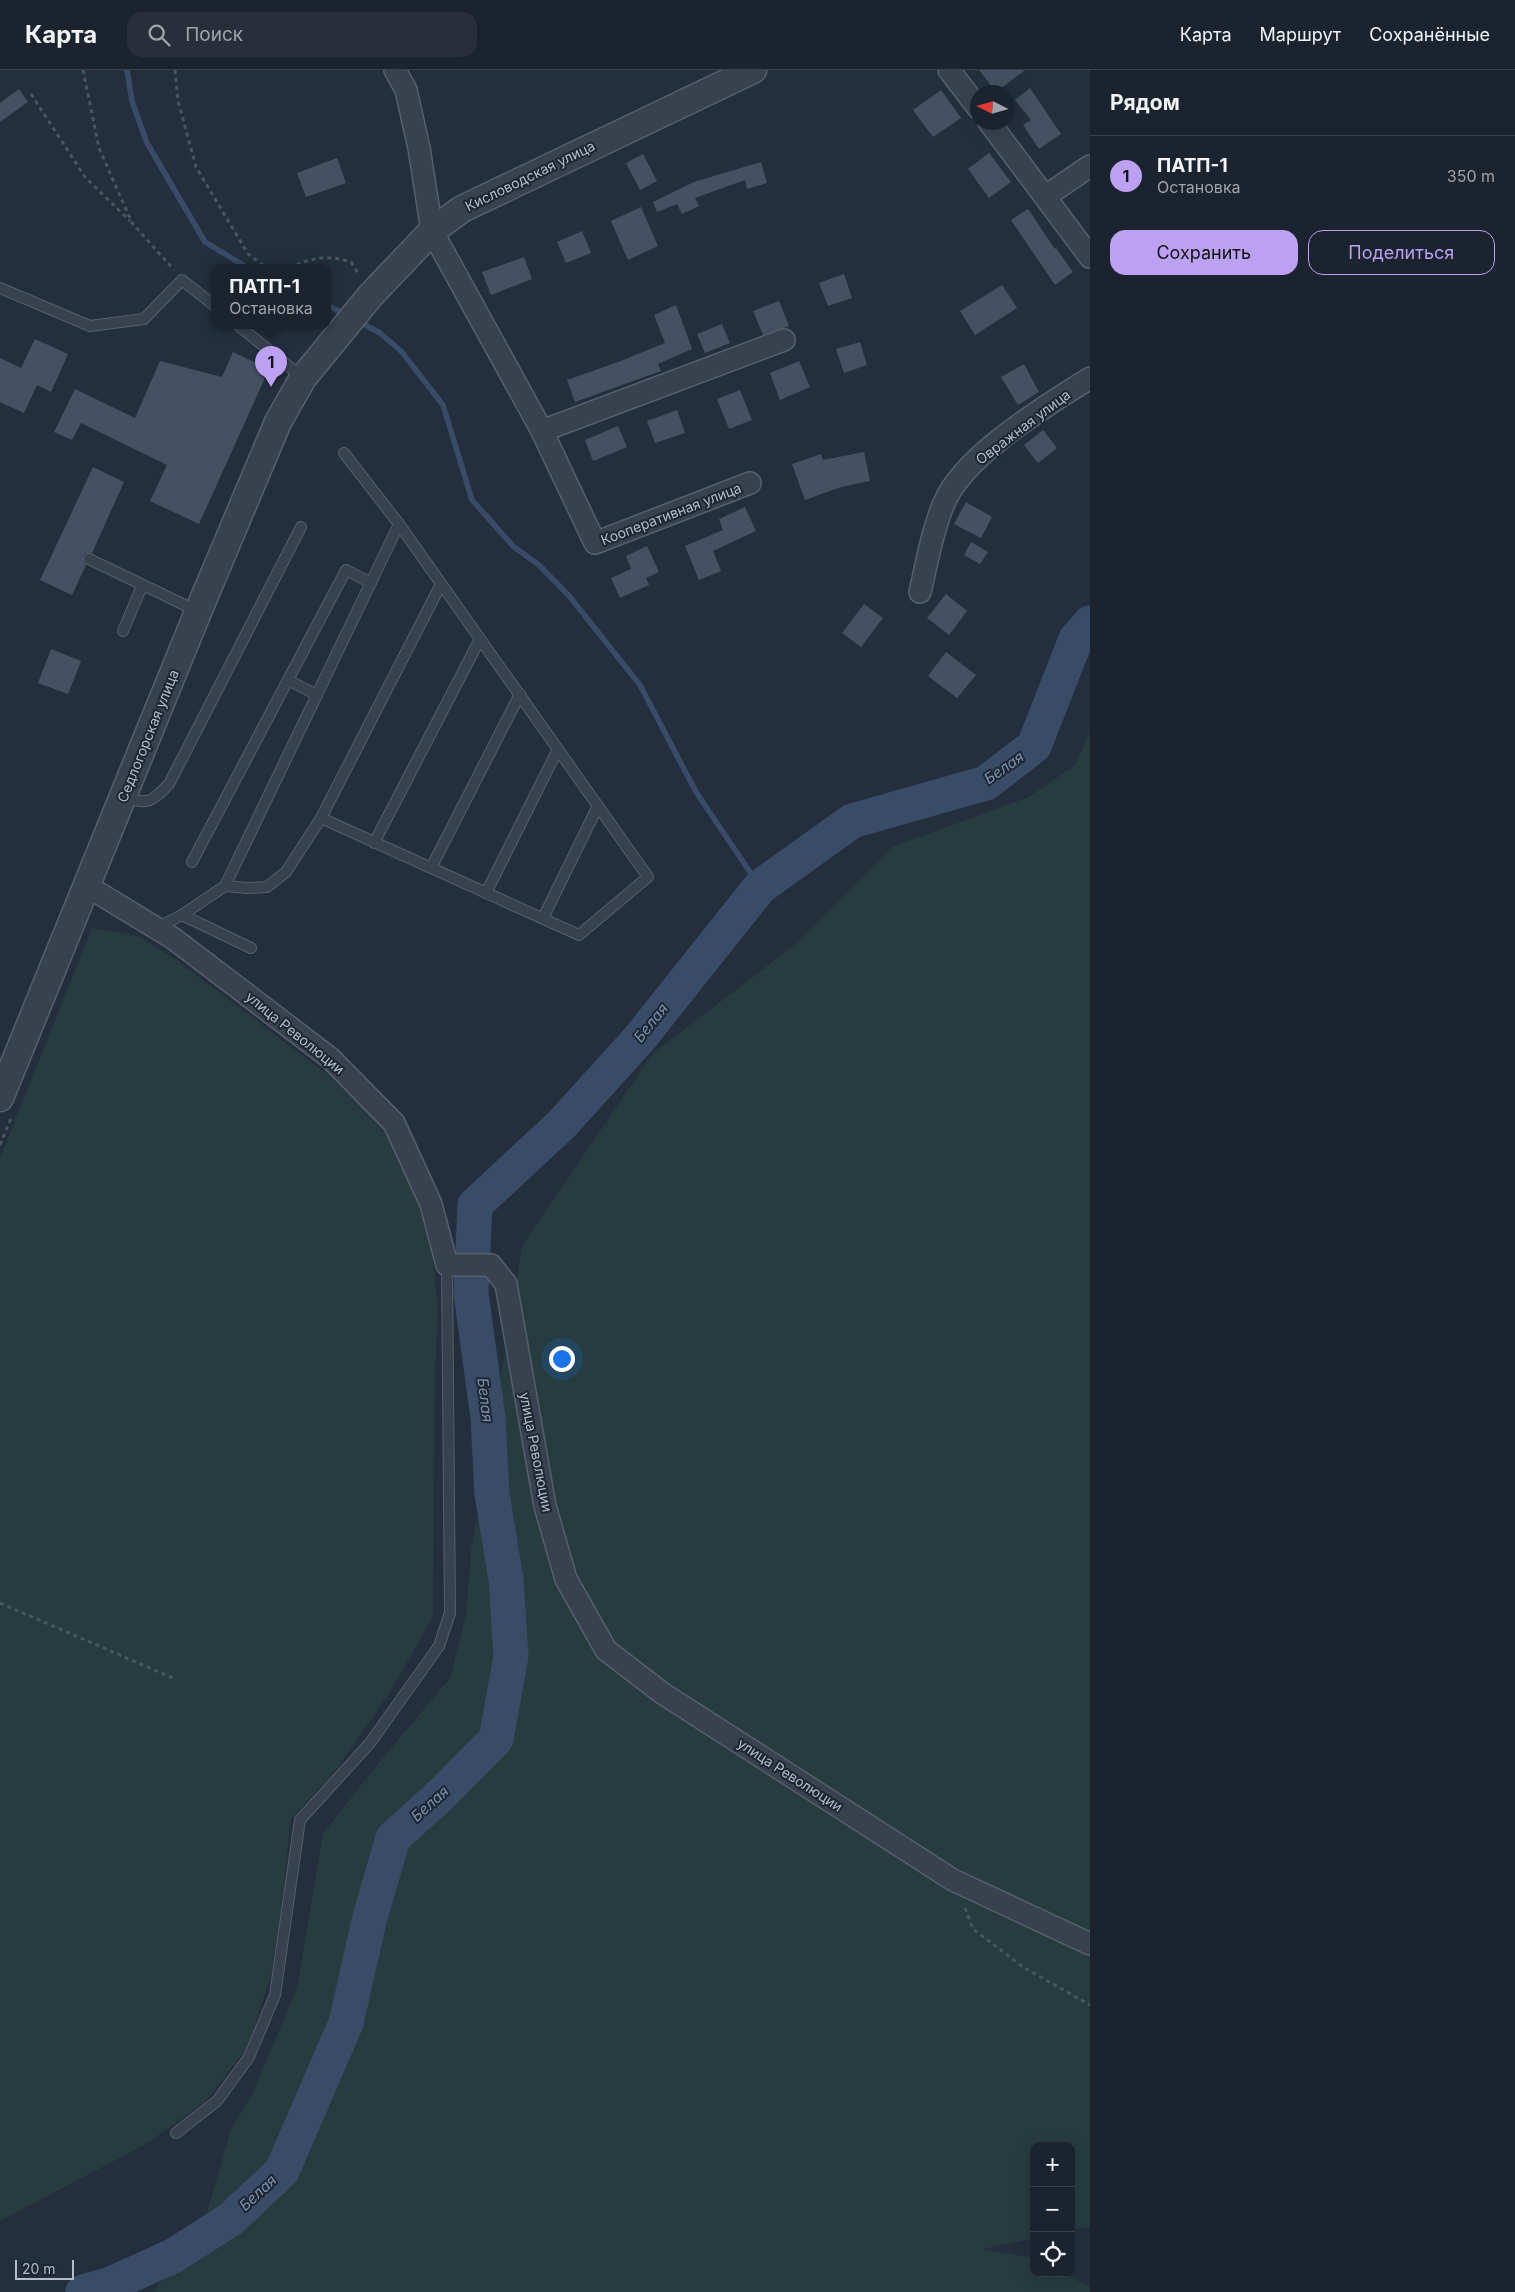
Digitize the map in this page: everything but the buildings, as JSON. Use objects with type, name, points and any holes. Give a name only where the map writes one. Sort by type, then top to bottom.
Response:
[{"type":"street","name":"Кооперативная улица","points":[[395,70],[406,90],[419,148],[432,231],[542,431],[595,543],[750,483]]},
{"type":"street","points":[[949,70],[970,98]]},
{"type":"street","name":"Кисловодская улица","points":[[303,378],[371,295],[432,231],[462,209],[747,71]]},
{"type":"street","points":[[995,130],[1090,257]]},
{"type":"street","points":[[1046,196],[1090,166]]},
{"type":"street","points":[[542,431],[784,340]]},
{"type":"street","name":"Седлогорская улица","points":[[0,1098],[198,612],[278,422],[303,378]]},
{"type":"street","name":"Овражная улица","points":[[920,592],[944,502],[961,477],[984,452],[1055,400],[1090,378]]},
{"type":"street","name":"улица Революции","points":[[87,886],[174,939],[330,1058],[394,1123],[432,1204],[447,1265],[491,1265],[506,1284],[545,1506],[566,1580],[606,1650],[662,1694],[953,1880],[1090,1944]]},
{"type":"lane","points":[[0,288],[90,326],[144,319],[182,280],[211,303]]},
{"type":"lane","points":[[243,329],[303,378]]},
{"type":"lane","points":[[320,818],[579,935],[648,877],[399,524],[344,453]]},
{"type":"lane","points":[[155,928],[182,915],[225,886],[399,524]]},
{"type":"lane","points":[[123,797],[140,802],[154,799],[169,784],[300,527]]},
{"type":"lane","points":[[89,559],[198,612]]},
{"type":"lane","points":[[192,862],[346,570],[371,583]]},
{"type":"lane","points":[[225,886],[247,888],[267,886],[286,872],[320,818],[441,584]]},
{"type":"lane","points":[[123,631],[142,586]]},
{"type":"lane","points":[[374,843],[480,639]]},
{"type":"lane","points":[[288,680],[317,695]]},
{"type":"lane","points":[[431,868],[520,694]]},
{"type":"lane","points":[[486,893],[558,749]]},
{"type":"lane","points":[[543,918],[598,806]]},
{"type":"lane","points":[[182,915],[251,948]]},
{"type":"lane","points":[[176,2133],[217,2101],[249,2057],[275,1995],[300,1820],[370,1743],[439,1646],[450,1613],[447,1265]]},
{"type":"path","points":[[82,70],[99,148],[132,223]]},
{"type":"path","points":[[175,70],[178,101],[196,167],[248,254],[262,264]]},
{"type":"path","points":[[31,94],[85,177],[132,223],[182,280]]},
{"type":"path","points":[[298,264],[310,259],[334,256],[351,262],[371,295]]},
{"type":"path","points":[[0,1603],[176,1679]]},
{"type":"path","points":[[953,1880],[973,1929],[1023,1967],[1090,2004]]},
{"type":"green space","points":[[1090,732],[1090,2227],[1075,2229],[1075,2142],[1030,2142],[1030,2239],[982,2249],[1030,2258],[1030,2277],[1071,2277],[1090,2287],[1090,2292],[151,2292],[196,2251],[231,2129],[252,2095],[297,1988],[323,1834],[372,1771],[450,1678],[466,1615],[471,1550],[522,1246],[653,1053],[791,948],[892,847],[1029,797],[1075,765]]},
{"type":"green space","points":[[92,928],[138,936],[178,961],[328,1075],[383,1127],[410,1182],[431,1241],[438,1309],[435,1372],[433,1617],[388,1695],[336,1770],[290,1820],[284,1890],[272,1971],[248,2047],[205,2102],[146,2144],[0,2221],[0,1158]]},
{"type":"waterway","points":[[127,70],[132,101],[147,143],[205,242],[241,264]]},
{"type":"waterway","points":[[331,307],[345,314]]},
{"type":"waterway","points":[[358,321],[380,333],[401,351],[443,405],[472,500],[514,547],[539,565],[570,597],[640,685],[696,792],[760,887]]},
{"type":"waterway","name":"Белая","points":[[83,2292],[111,2284],[173,2256],[231,2219],[282,2171],[346,2023],[370,1917],[393,1838],[444,1792],[496,1739],[511,1656],[506,1580],[492,1494],[488,1418],[471,1293],[475,1205],[562,1124],[639,1039],[760,887],[852,821],[986,783],[1034,746],[1076,639],[1090,623]]},
{"type":"place","name":"ПАТП-1","points":[[271,387]]}]
